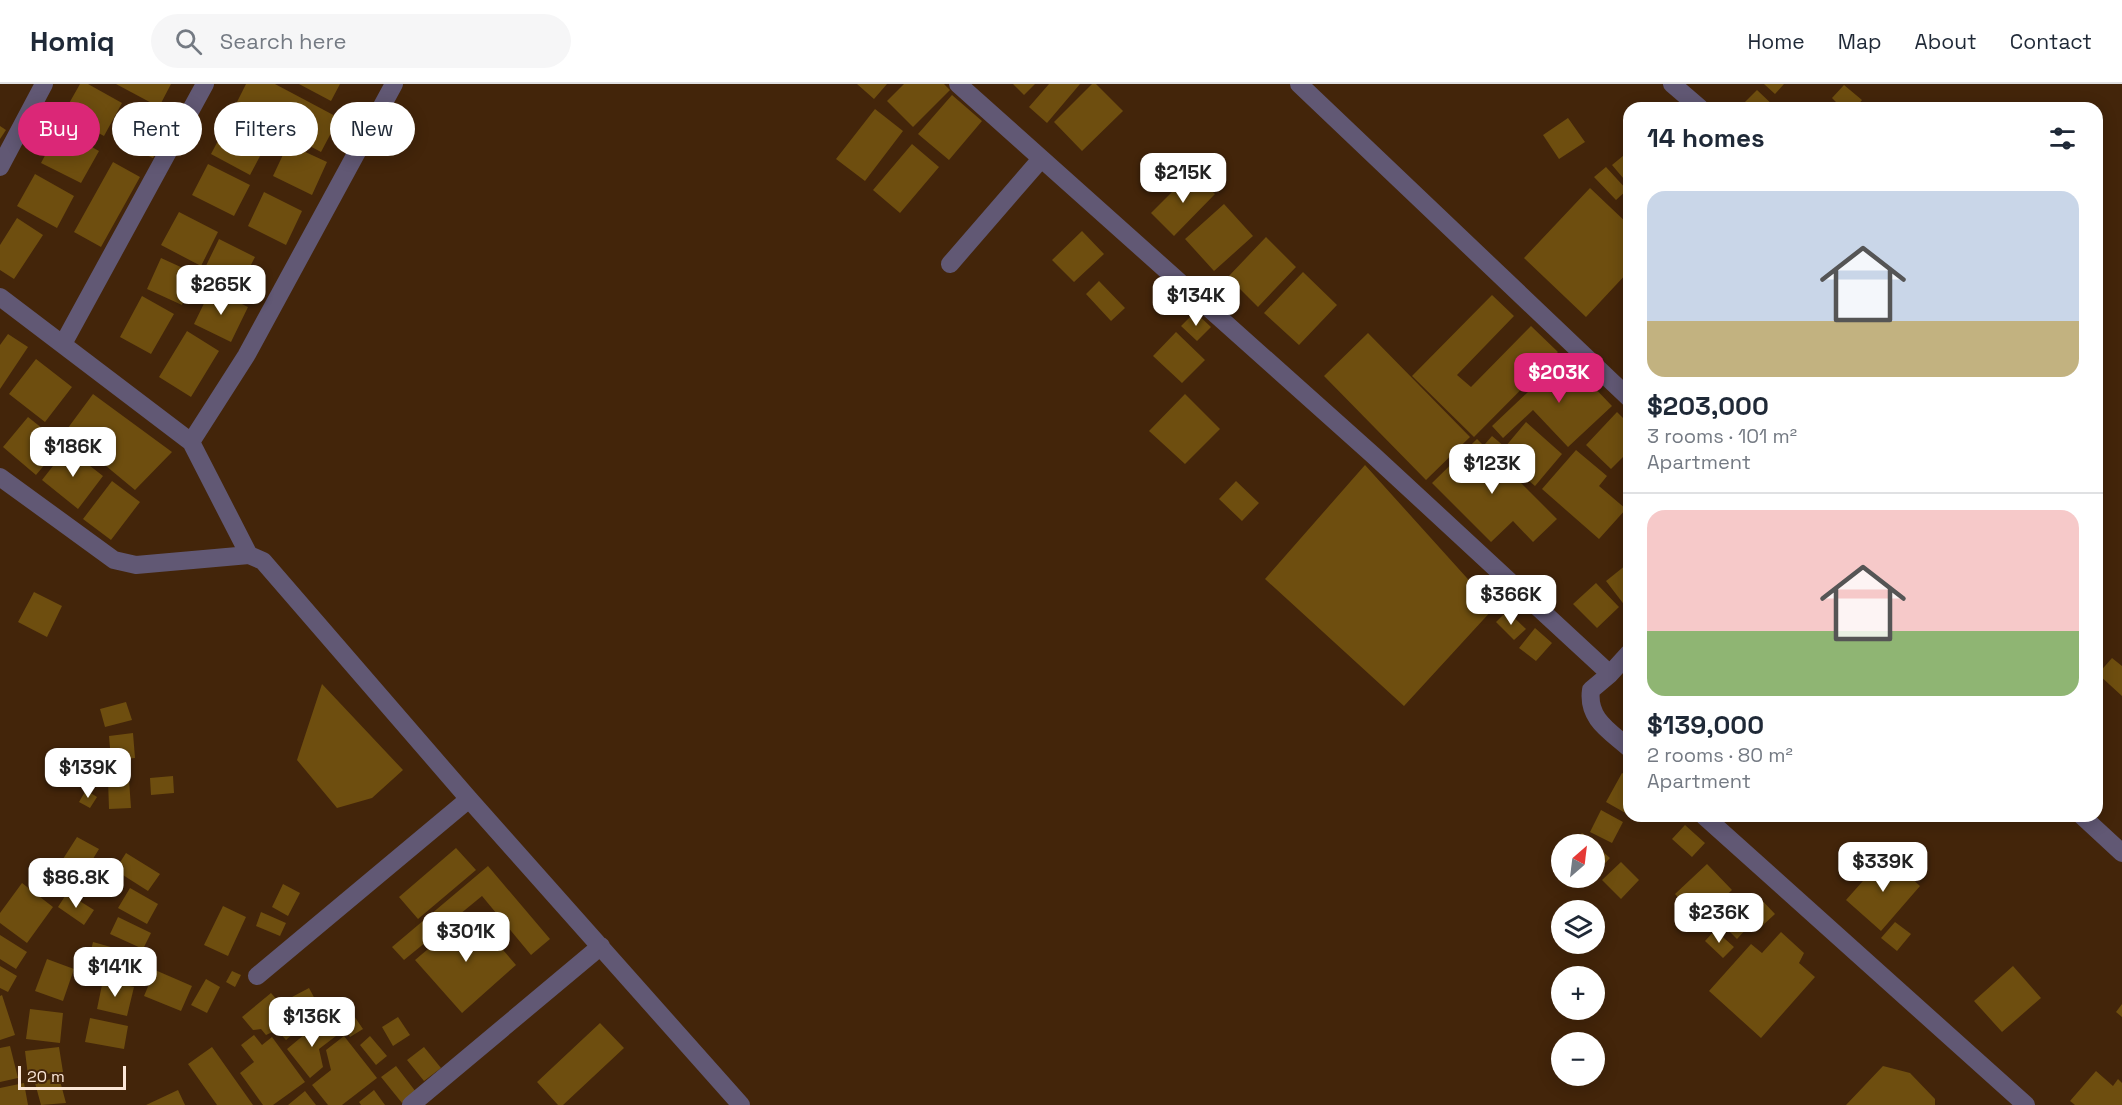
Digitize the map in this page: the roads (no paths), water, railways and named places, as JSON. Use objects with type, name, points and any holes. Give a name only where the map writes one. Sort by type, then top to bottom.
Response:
[{"type":"street","points":[[0,167],[44,84]]},
{"type":"street","points":[[63,344],[205,84]]},
{"type":"street","points":[[191,442],[246,356],[394,84]]},
{"type":"street","points":[[958,84],[1382,463],[1610,674]]},
{"type":"street","points":[[1299,84],[1623,392]]},
{"type":"street","points":[[1672,84],[1693,102]]},
{"type":"street","points":[[950,264],[1041,159]]},
{"type":"street","points":[[0,297],[191,442],[249,555]]},
{"type":"street","points":[[0,477],[114,560],[136,565],[249,555],[263,561],[737,1104]]},
{"type":"street","points":[[1623,660],[1591,690],[1589,702],[1598,721],[1623,743]]},
{"type":"street","points":[[256,976],[470,799]]},
{"type":"street","points":[[1711,822],[2026,1105]]},
{"type":"street","points":[[2088,822],[2122,853]]},
{"type":"street","points":[[411,1105],[601,946]]}]
